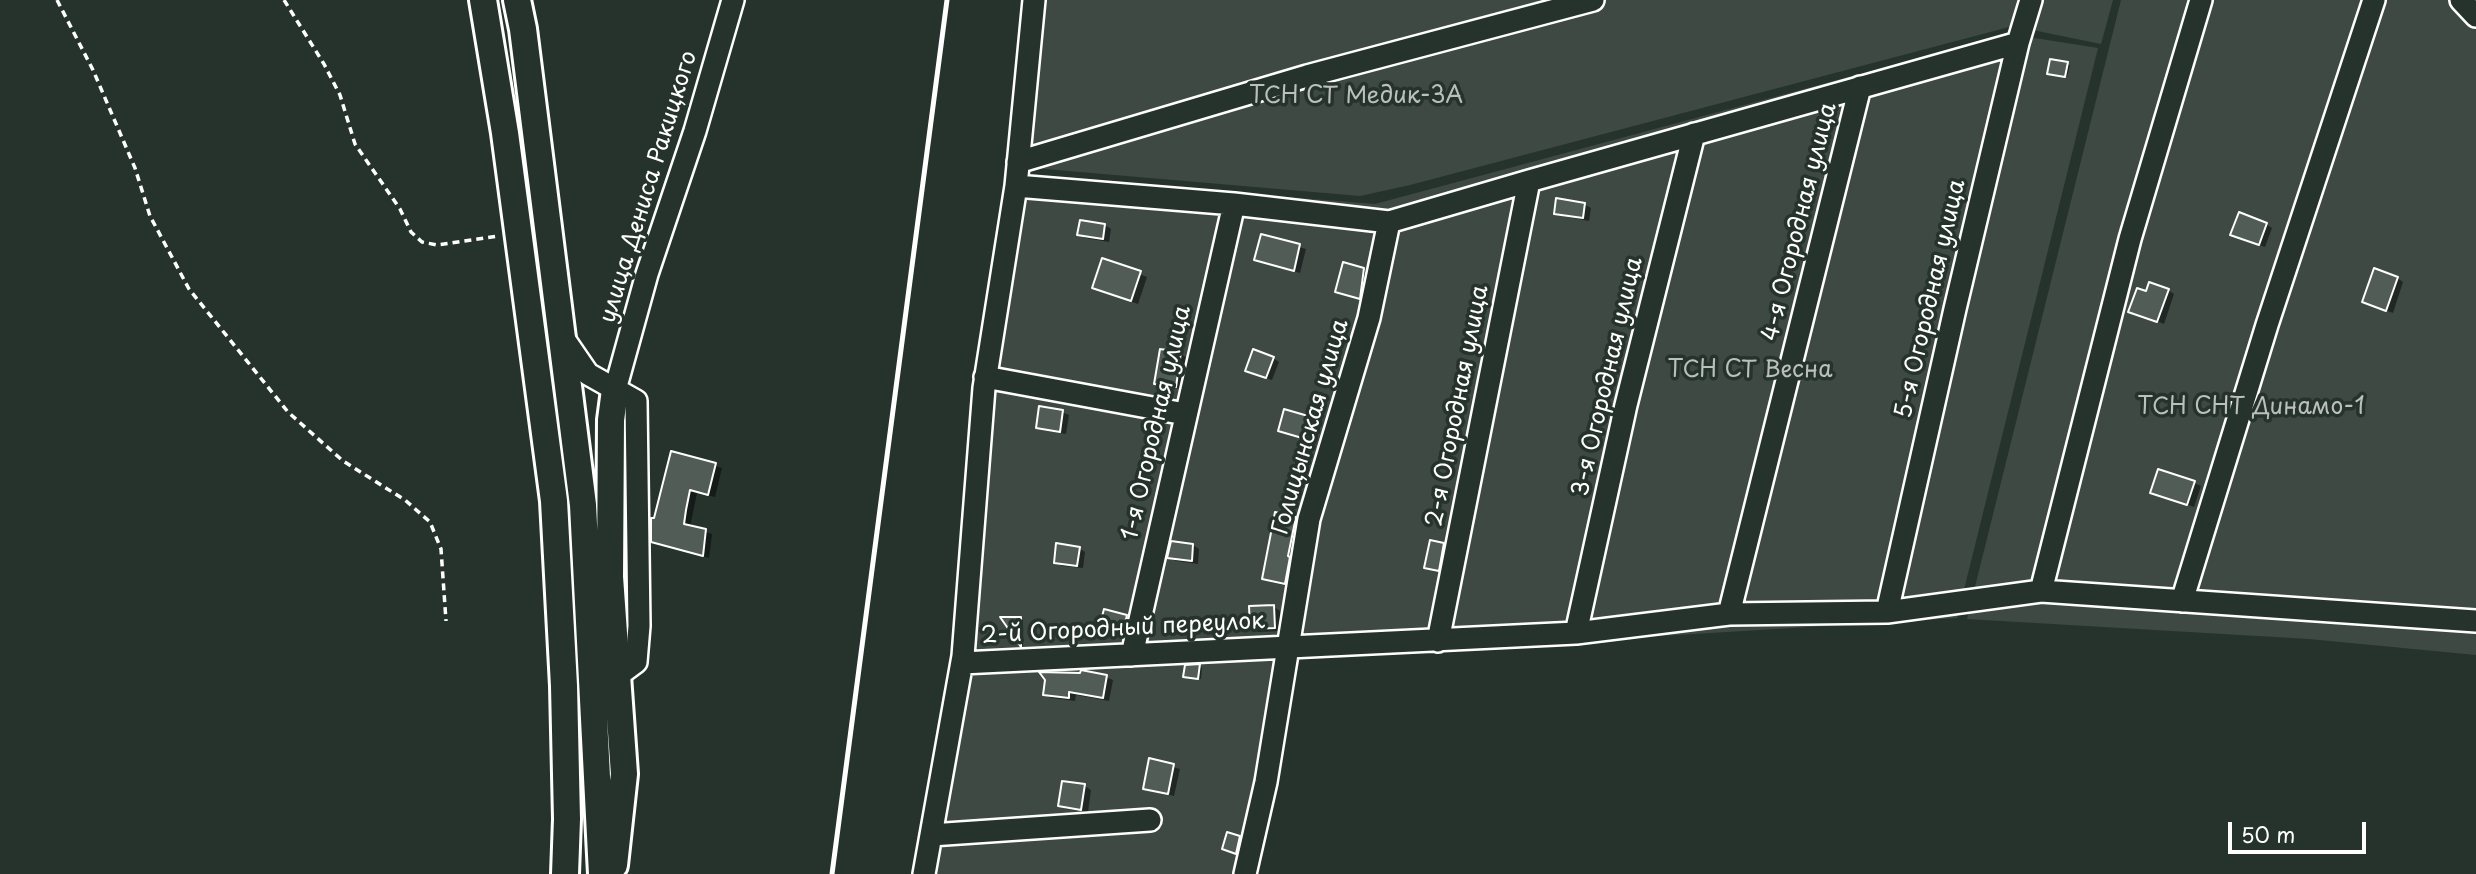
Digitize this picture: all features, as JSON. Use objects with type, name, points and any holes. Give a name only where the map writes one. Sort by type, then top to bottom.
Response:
[{"type":"main road","points":[[483,0],[505,133],[554,501],[568,818],[565,874]]},
{"type":"main road","points":[[517,0],[564,339],[583,505],[602,874]]},
{"type":"main road","points":[[613,874],[624,774],[610,577],[611,421],[615,390]]},
{"type":"street","name":"улица Дениса Ракицкого","points":[[615,390],[647,274],[695,131],[733,0]]},
{"type":"street","points":[[924,874],[962,663],[985,377],[1016,186],[1036,0]]},
{"type":"street","points":[[1018,162],[1307,76],[1593,0]]},
{"type":"street","name":"5-я Огородная улица","points":[[1887,612],[1955,309],[2018,43],[2031,0]]},
{"type":"street","points":[[2040,591],[2130,239],[2201,0]]},
{"type":"street","points":[[2182,601],[2267,325],[2374,0]]},
{"type":"street","points":[[2461,0],[2476,16]]},
{"type":"street","points":[[1016,186],[1234,204],[1389,222],[2018,43]]},
{"type":"street","name":"4-я Огородная улица","points":[[1729,614],[1860,87]]},
{"type":"street","name":"3-я Огородная улица","points":[[1576,633],[1626,405],[1694,134]]},
{"type":"street","name":"2-я Огородная улица","points":[[1438,641],[1529,181]]},
{"type":"street","name":"1-я Огородная улица","points":[[1132,655],[1234,204]]},
{"type":"street","name":"Голицынская улица","points":[[1245,874],[1266,782],[1309,519],[1368,318],[1389,222]]},
{"type":"street","points":[[564,339],[587,374],[615,390]]},
{"type":"street","points":[[985,377],[1185,414]]},
{"type":"street","name":"2-й Огородный переулок","points":[[962,663],[1576,633],[1729,614],[1887,612],[2040,591],[2476,621]]},
{"type":"street","points":[[931,835],[1150,820]]},
{"type":"path","points":[[57,0],[93,70],[135,168],[150,216],[189,289],[288,412],[343,461],[405,500],[430,522],[441,549],[446,621]]},
{"type":"path","points":[[284,0],[335,85],[355,144],[400,209],[411,232],[422,242],[437,245],[519,233]]},
{"type":"green space","name":"ТСН СТ Медик-3А","points":[[1045,0],[2113,0],[2101,44],[2013,26],[1360,196],[1010,166],[1026,5]]},
{"type":"green space","name":"ТСН СНТ Динамо-1","points":[[2121,0],[2449,0],[2476,30],[2476,655],[2309,639],[1967,619]]},
{"type":"green space","name":"ТСН СТ Весна","points":[[2009,34],[2098,48],[1957,618],[1300,658],[1253,874],[936,874],[972,642],[993,366],[1024,176],[1375,204]]},
{"type":"building","points":[[2050,59],[2068,62],[2065,77],[2047,74]]},
{"type":"building","points":[[1556,198],[1585,203],[1583,218],[1554,214]]},
{"type":"building","points":[[2239,212],[2267,223],[2259,245],[2230,235]]},
{"type":"building","points":[[1080,220],[1105,224],[1103,239],[1077,235]]},
{"type":"building","points":[[1261,234],[1300,244],[1294,271],[1254,260]]},
{"type":"building","points":[[1102,258],[1141,271],[1131,301],[1092,288]]},
{"type":"building","points":[[1343,262],[1364,268],[1360,299],[1335,292]]},
{"type":"building","points":[[2374,268],[2398,277],[2386,311],[2362,302]]},
{"type":"building","points":[[2149,282],[2169,289],[2157,322],[2128,312],[2137,288],[2146,291]]},
{"type":"building","points":[[1160,349],[1181,352],[1176,387],[1154,384]]},
{"type":"building","points":[[1253,349],[1274,357],[1266,378],[1245,371]]},
{"type":"building","points":[[1039,406],[1063,410],[1060,432],[1036,428]]},
{"type":"building","points":[[1284,409],[1315,418],[1309,440],[1278,431]]},
{"type":"building","points":[[671,451],[716,463],[708,495],[690,490],[684,524],[706,529],[703,556],[651,542],[651,518],[654,518]]},
{"type":"building","points":[[2158,469],[2195,481],[2187,505],[2150,493]]},
{"type":"building","points":[[1275,512],[1296,517],[1285,584],[1262,579]]},
{"type":"building","points":[[1430,540],[1444,543],[1439,571],[1424,568]]},
{"type":"building","points":[[1171,541],[1193,544],[1192,561],[1167,558]]},
{"type":"building","points":[[1056,543],[1080,547],[1077,566],[1054,563]]},
{"type":"building","points":[[1274,605],[1275,628],[1250,629],[1249,606]]},
{"type":"building","points":[[1104,609],[1127,615],[1123,633],[1099,628]]},
{"type":"building","points":[[1000,617],[1021,617],[1021,647]]},
{"type":"building","points":[[1200,664],[1198,679],[1183,677],[1185,665]]},
{"type":"building","points":[[1081,670],[1107,675],[1103,698],[1069,692],[1069,698],[1043,695],[1045,680],[1039,672],[1080,673]]},
{"type":"building","points":[[1149,758],[1174,764],[1168,794],[1143,789]]},
{"type":"building","points":[[1062,781],[1085,784],[1081,810],[1058,806]]},
{"type":"building","points":[[1227,832],[1240,836],[1236,854],[1222,849]]},
{"type":"railway","points":[[832,874],[947,0]]}]
